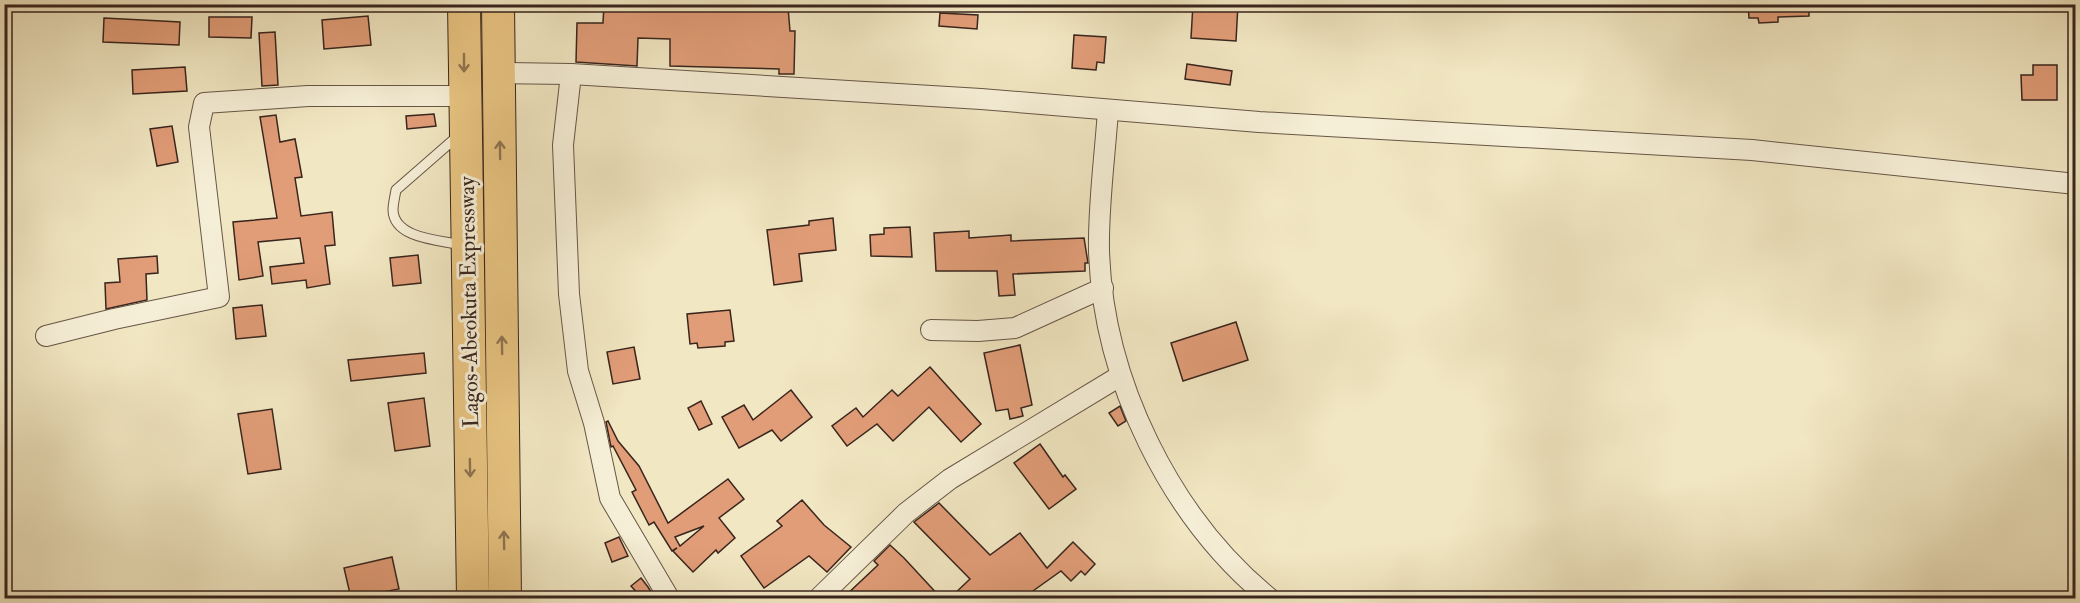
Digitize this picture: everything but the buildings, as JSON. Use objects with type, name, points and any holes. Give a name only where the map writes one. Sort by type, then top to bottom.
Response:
[{"type":"highway","name":"Lagos-Abeokuta Expressway","points":[[464,4],[472,598]]},
{"type":"highway","name":"Lagos-Abeokuta Expressway","points":[[498,4],[505,598]]},
{"type":"street","points":[[499,73],[571,74],[1259,122],[1752,150],[2076,184]]},
{"type":"street","points":[[571,74],[563,145],[569,294],[578,371],[594,423],[610,498],[669,598]]},
{"type":"street","points":[[46,336],[219,297],[199,127],[204,104],[308,96],[464,96]]},
{"type":"street","points":[[1108,110],[1099,251],[1103,288],[1120,376],[1146,438],[1205,535],[1250,583],[1269,598]]},
{"type":"street","points":[[930,330],[978,331],[1015,328],[1103,288]]},
{"type":"street","points":[[819,598],[906,513],[950,479],[1120,376]]},
{"type":"lane","points":[[465,130],[396,190],[393,210],[396,222],[403,230],[467,246]]}]
